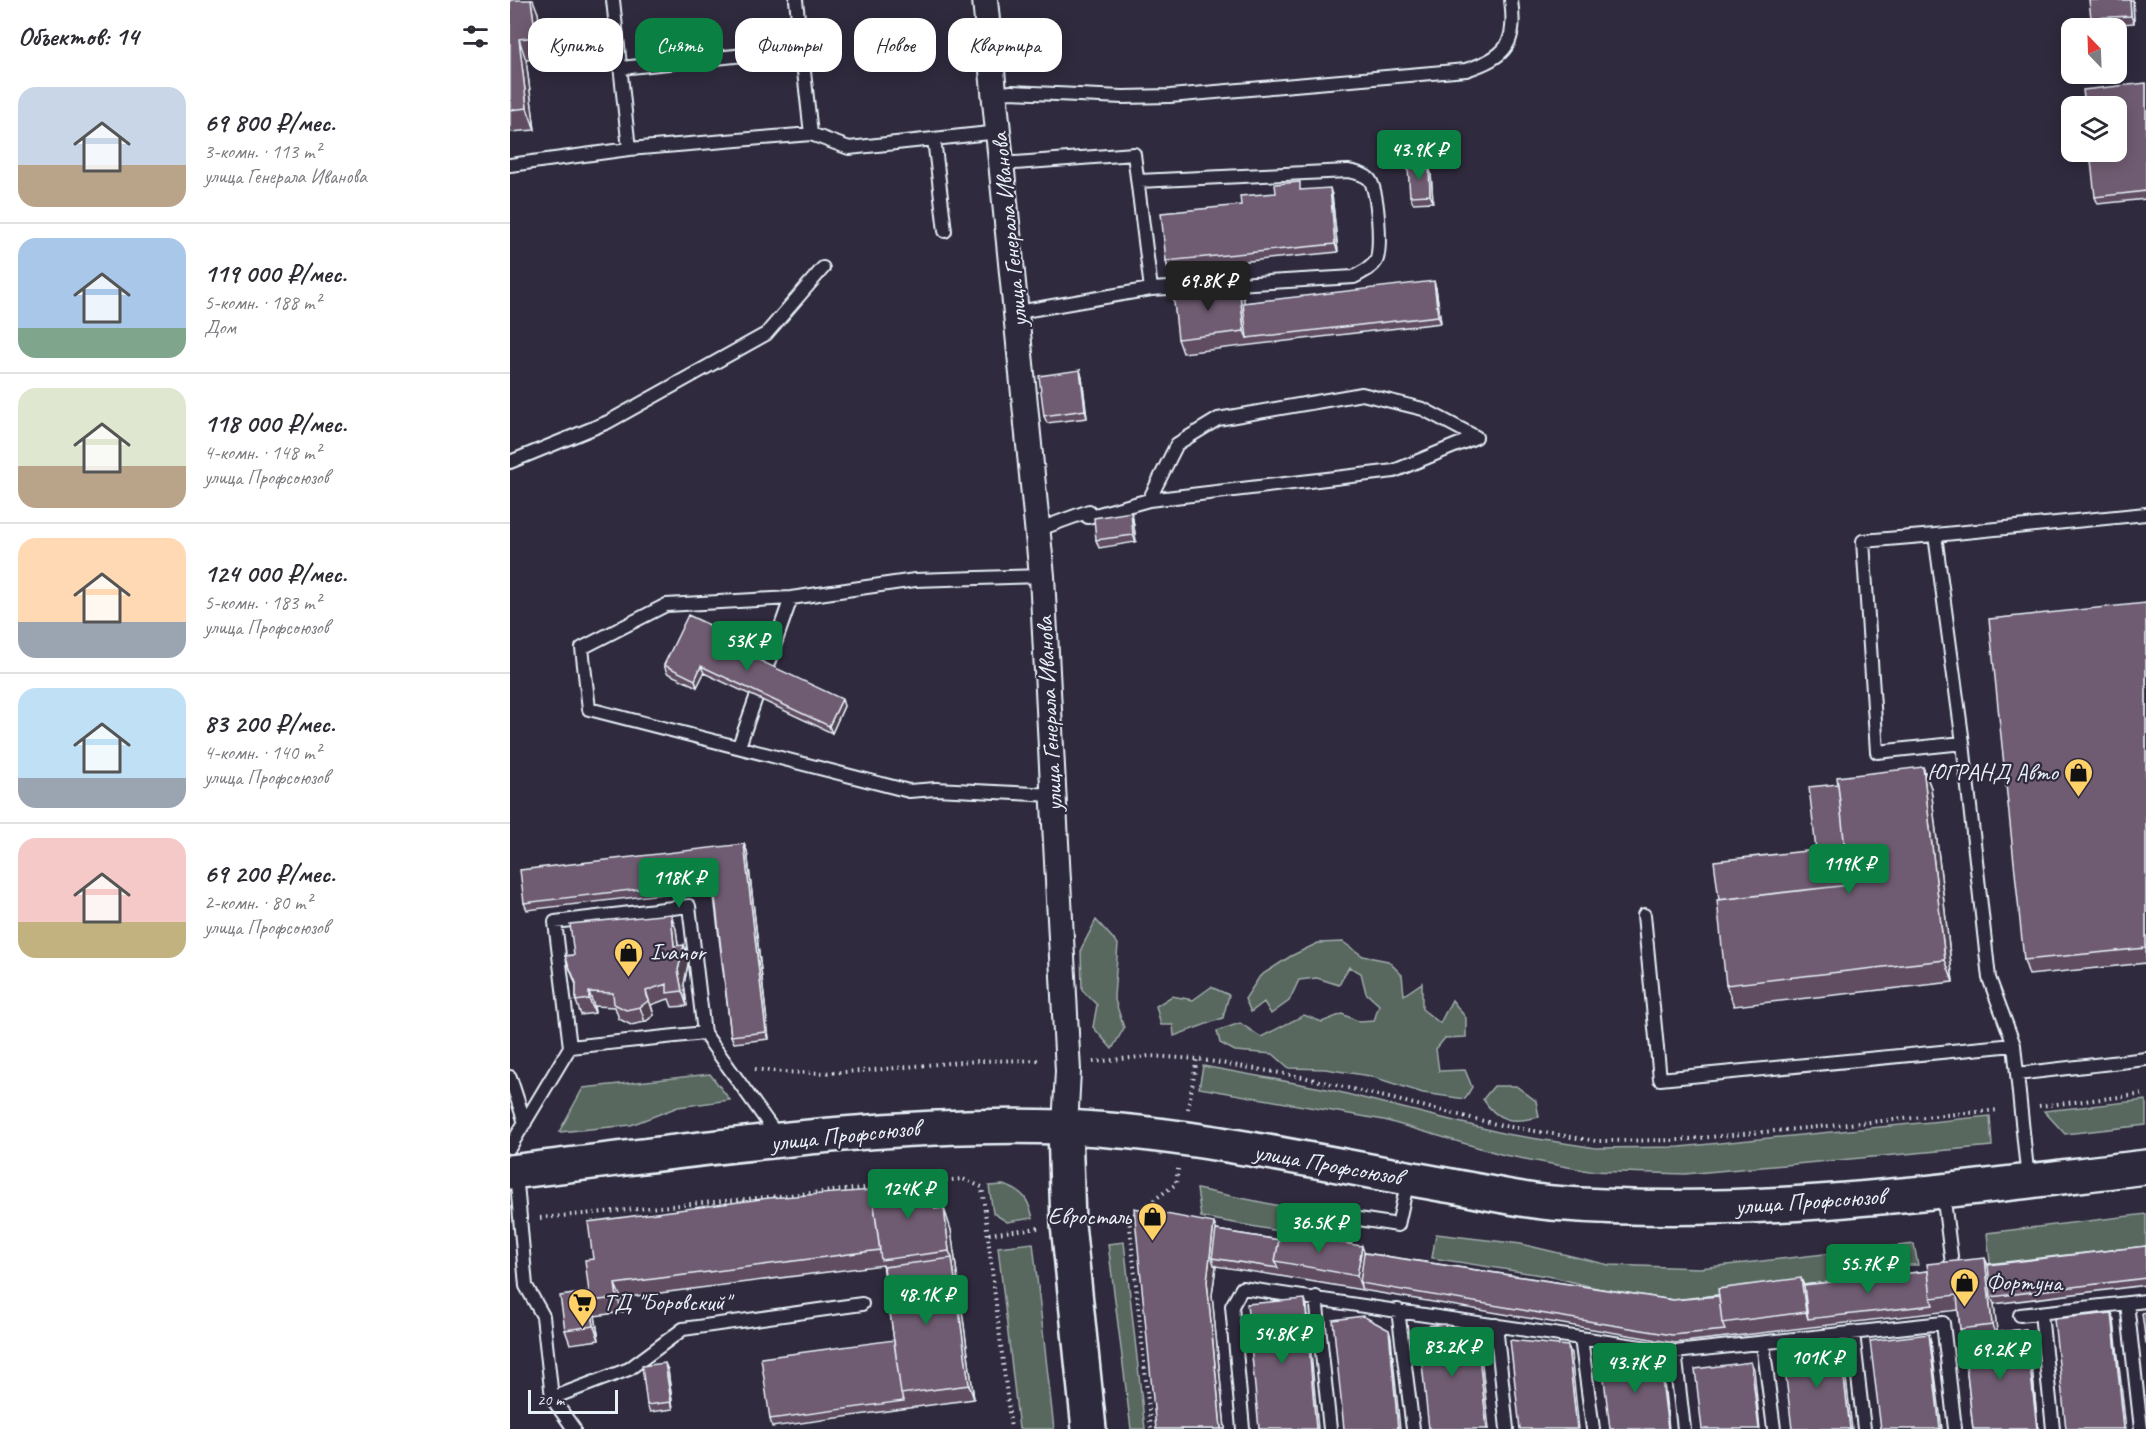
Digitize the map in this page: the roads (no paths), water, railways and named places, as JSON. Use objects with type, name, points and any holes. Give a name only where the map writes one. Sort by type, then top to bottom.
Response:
[{"type":"main road","name":"улица Профсоюзов","points":[[512,1163],[940,1126],[1065,1127],[1182,1138],[1547,1203],[1655,1210],[1802,1203],[1943,1191],[2146,1167]]},
{"type":"main road","name":"улица Генерала Иванова","points":[[1065,1127],[1068,1224],[1089,1429]]},
{"type":"street","name":"улица Генерала Иванова","points":[[985,0],[1018,312],[1042,576],[1068,1059],[1065,1127]]},
{"type":"lane","points":[[613,0],[615,18]]},
{"type":"lane","points":[[795,0],[797,18]]},
{"type":"lane","points":[[996,94],[1011,92],[1124,97],[1170,96],[1466,70],[1490,63],[1506,48],[1515,24],[1512,0]]},
{"type":"lane","points":[[623,68],[735,56]]},
{"type":"lane","points":[[621,72],[629,149]]},
{"type":"lane","points":[[804,72],[811,134]]},
{"type":"lane","points":[[510,165],[629,149],[811,134],[849,148],[999,132]]},
{"type":"lane","points":[[934,139],[945,231]]},
{"type":"lane","points":[[1001,164],[1134,154],[1151,289]]},
{"type":"lane","points":[[1018,312],[1151,289],[1354,277],[1368,269],[1377,259],[1380,243],[1375,189],[1369,179],[1347,171],[1139,182]]},
{"type":"lane","points":[[510,462],[608,422],[766,334],[823,268]]},
{"type":"lane","points":[[1037,530],[1089,511],[1089,517],[1149,500],[1394,471],[1476,437],[1423,409],[1362,394],[1218,419],[1177,444],[1149,500]]},
{"type":"lane","points":[[1963,743],[1877,752],[1863,541],[2146,514]]},
{"type":"lane","points":[[1935,535],[1963,743],[1989,978],[2014,1045],[2028,1181]]},
{"type":"lane","points":[[1042,576],[915,580],[790,598],[666,605],[582,648],[589,708],[909,791],[936,789],[1053,795]]},
{"type":"lane","points":[[739,746],[790,598]]},
{"type":"lane","points":[[574,1429],[552,1398],[543,1316],[526,1286],[512,1163],[525,1123],[570,1047],[555,922],[689,906],[704,1033],[781,1141]]},
{"type":"lane","points":[[1644,915],[1660,1079],[2014,1045]]},
{"type":"lane","points":[[570,1047],[704,1033]]},
{"type":"lane","points":[[2017,1074],[2146,1059]]},
{"type":"lane","points":[[510,1077],[525,1123]]},
{"type":"lane","points":[[1326,1214],[1398,1225],[1408,1179]]},
{"type":"lane","points":[[1943,1191],[1952,1264]]},
{"type":"lane","points":[[1243,1429],[1232,1306],[1242,1288],[1316,1297],[1675,1352],[1943,1323],[1955,1429]]},
{"type":"lane","points":[[1316,1297],[1330,1429]]},
{"type":"lane","points":[[2020,1316],[2146,1301]]},
{"type":"lane","points":[[2127,1303],[2141,1429]]},
{"type":"lane","points":[[552,1398],[629,1369],[683,1329],[862,1304]]},
{"type":"lane","points":[[1398,1310],[1413,1429]]},
{"type":"lane","points":[[2041,1313],[2053,1429]]},
{"type":"lane","points":[[1496,1324],[1507,1429]]},
{"type":"lane","points":[[1853,1333],[1864,1429]]},
{"type":"lane","points":[[1581,1338],[1593,1429]]},
{"type":"lane","points":[[1763,1343],[1774,1429]]},
{"type":"lane","points":[[1675,1352],[1684,1429]]},
{"type":"place","name":"ЮГРАНД Авто","points":[[2079,798]]},
{"type":"place","name":"Ivanor","points":[[629,978]]},
{"type":"place","name":"Евросталь","points":[[1152,1242]]},
{"type":"place","name":"Фортуна","points":[[1965,1308]]},
{"type":"place","name":"ТД \"Боровский\"","points":[[582,1328]]}]
